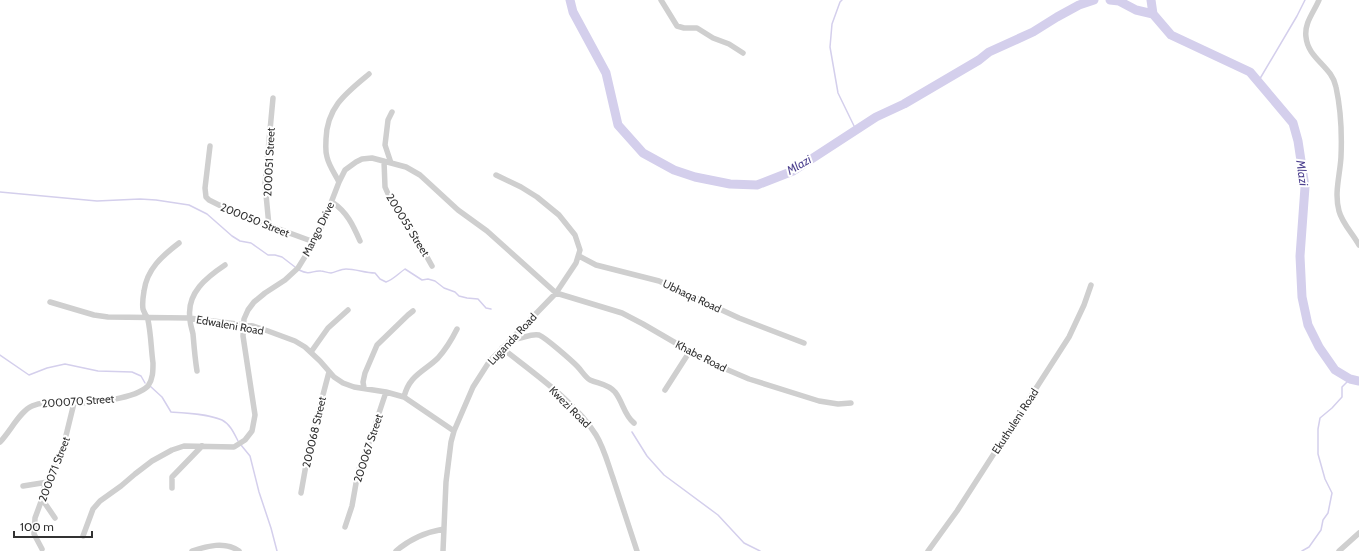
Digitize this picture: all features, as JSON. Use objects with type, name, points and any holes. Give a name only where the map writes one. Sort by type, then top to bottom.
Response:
[{"type":"street","points":[[660,0],[677,26],[684,28],[697,28],[713,38],[729,44],[743,53]]},
{"type":"street","points":[[1319,0],[1308,23],[1305,36],[1310,52],[1324,65],[1336,86],[1341,120],[1341,157],[1337,202],[1340,215],[1359,245]]},
{"type":"street","points":[[339,182],[327,157],[326,133],[329,120],[333,109],[340,98],[369,74]]},
{"type":"street","name":"200051 Street","points":[[269,226],[265,184],[274,98]]},
{"type":"street","points":[[391,163],[384,146],[388,120],[392,112]]},
{"type":"street","name":"200050 Street","points":[[210,146],[205,188],[206,197],[213,203],[269,226],[314,242]]},
{"type":"street","name":"Mango Drive","points":[[84,536],[85,528],[93,509],[100,501],[152,461],[172,450],[184,446],[234,446],[245,440],[252,431],[255,415],[243,325],[248,310],[254,302],[298,268],[314,242],[332,202],[339,182],[346,170],[356,162],[367,158],[384,161],[406,167],[420,175],[458,210],[487,231],[556,293]]},
{"type":"street","name":"200055 Street","points":[[384,161],[385,187],[389,196],[408,223],[432,266]]},
{"type":"street","points":[[496,174],[537,197],[559,215],[575,235],[580,250],[579,256]]},
{"type":"street","points":[[332,202],[346,214],[360,241]]},
{"type":"street","name":"200070 Street","points":[[0,442],[30,406],[46,403],[103,401],[132,395],[147,387],[153,376],[153,368],[148,317],[143,309],[146,280],[157,261],[179,243]]},
{"type":"street","name":"Luganda Road","points":[[443,551],[448,461],[451,442],[454,431],[473,386],[489,362],[556,293],[579,256]]},
{"type":"street","name":"Ubhaqa Road","points":[[579,256],[596,265],[659,280],[738,318],[804,343]]},
{"type":"street","points":[[197,371],[189,318],[191,301],[195,292],[209,275],[225,264]]},
{"type":"street","name":"Ekuthuleni Road","points":[[928,551],[957,511],[1069,337],[1084,305],[1091,285]]},
{"type":"street","name":"Khabe Road","points":[[556,293],[622,313],[690,351],[728,370],[772,386],[830,403],[851,403]]},
{"type":"street","name":"Edwaleni Road","points":[[50,302],[94,315],[114,317],[189,318],[253,326],[295,341],[311,352],[329,372],[343,383],[354,387],[386,392],[404,397],[454,431]]},
{"type":"street","points":[[311,352],[328,328],[348,310]]},
{"type":"street","points":[[364,388],[363,382],[365,373],[377,346],[403,319],[413,311]]},
{"type":"street","points":[[404,397],[408,386],[414,378],[438,357],[457,329]]},
{"type":"street","points":[[512,339],[517,340],[533,335],[538,335],[544,338],[590,380],[602,384],[614,391],[626,414],[634,423]]},
{"type":"street","name":"Kwezi Road","points":[[502,348],[542,379],[575,408],[589,424],[604,453],[636,551]]},
{"type":"street","points":[[665,390],[690,351]]},
{"type":"street","name":"200068 Street","points":[[301,493],[309,448],[329,372]]},
{"type":"street","name":"200067 Street","points":[[345,527],[352,506],[358,472],[386,392]]},
{"type":"street","name":"200071 Street","points":[[42,549],[34,534],[35,518],[42,499],[43,490],[62,452],[74,403]]},
{"type":"street","points":[[172,488],[172,477],[202,446]]},
{"type":"street","points":[[22,486],[48,482]]},
{"type":"street","points":[[42,499],[55,518]]},
{"type":"street","points":[[396,551],[415,538],[433,531],[444,529]]},
{"type":"street","points":[[1339,551],[1359,533]]},
{"type":"street","points":[[192,551],[212,546],[228,545],[239,550]]},
{"type":"waterway","name":"Mlazi","points":[[570,0],[573,12],[606,73],[618,125],[643,153],[674,170],[695,177],[730,184],[757,185],[793,171],[876,117],[904,104],[979,60],[989,52],[1033,32],[1079,5],[1094,0]]},
{"type":"waterway","points":[[842,0],[832,24],[830,47],[838,93],[856,130]]},
{"type":"waterway","name":"Mlazi","points":[[1110,0],[1119,1],[1136,10],[1153,14],[1171,35],[1250,72],[1293,123],[1298,141],[1305,187],[1300,256],[1302,297],[1308,325],[1319,347],[1335,370],[1350,379],[1359,381]]},
{"type":"waterway","name":"Mlazi","points":[[1151,0],[1153,14]]},
{"type":"waterway","points":[[1258,82],[1305,0]]},
{"type":"waterway","points":[[0,192],[97,201],[140,199],[156,200],[189,205],[207,214],[240,241],[251,243],[268,255],[282,257],[295,267]]},
{"type":"waterway","points":[[299,270],[306,273],[318,271],[331,273],[344,269],[368,272],[375,273],[380,279],[386,282],[394,278],[405,269],[422,280],[428,279],[435,281],[444,288],[455,292],[459,296],[478,299],[486,308],[491,309]]},
{"type":"waterway","points":[[0,355],[29,375],[47,368],[65,364],[98,371],[132,372],[141,376],[145,383]]},
{"type":"waterway","points":[[1302,551],[1309,547],[1321,530],[1323,520],[1328,513],[1332,493],[1325,479],[1318,454],[1318,429],[1320,418],[1342,397],[1342,387],[1350,379]]},
{"type":"waterway","points":[[150,386],[162,397],[171,412],[204,415],[222,420],[230,426],[238,441]]},
{"type":"waterway","points":[[632,432],[647,456],[664,475],[718,515],[744,543],[760,551]]},
{"type":"waterway","points":[[241,445],[250,456],[277,551]]}]
